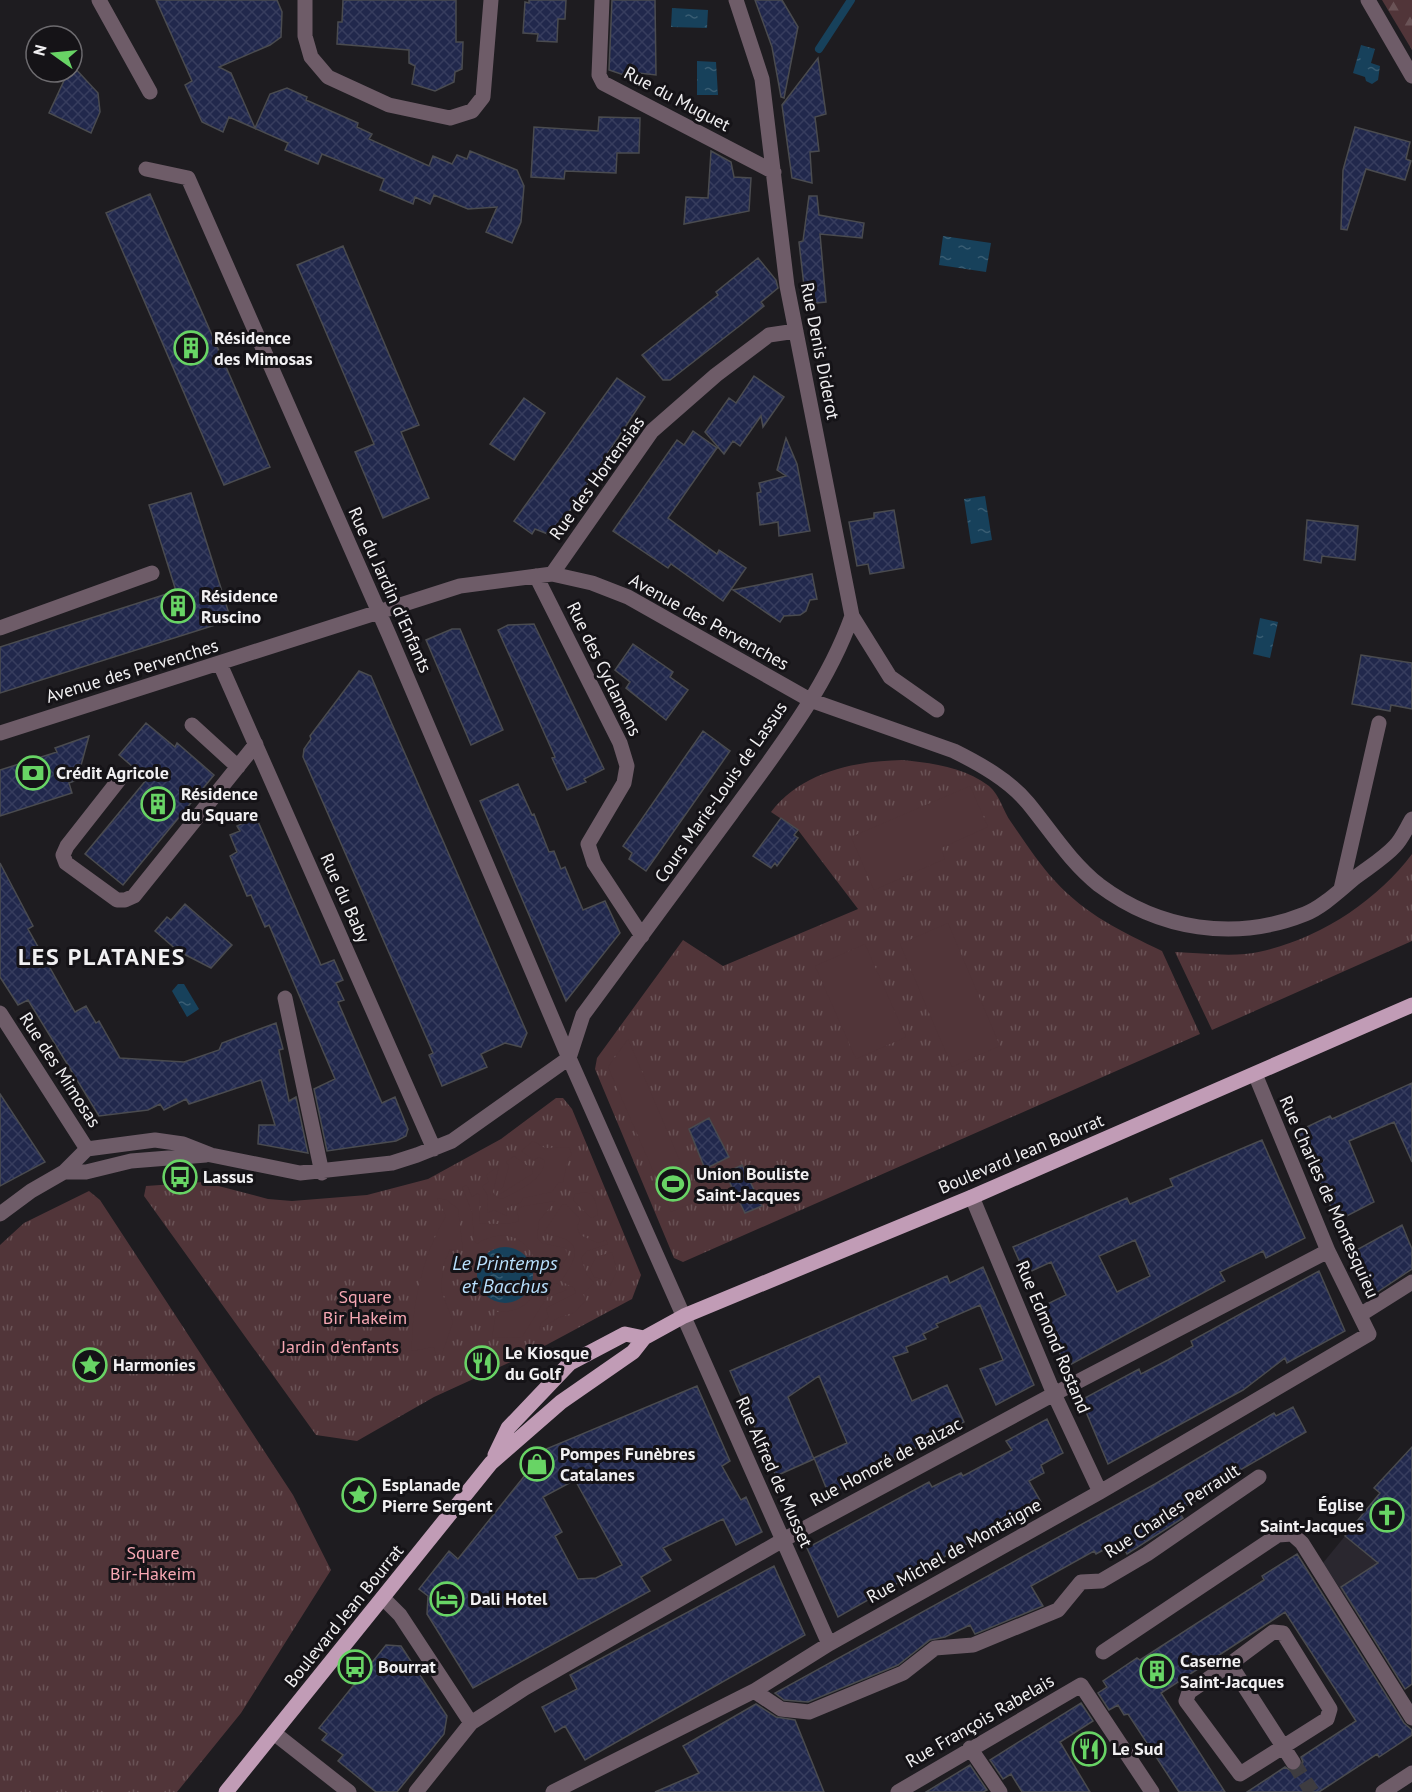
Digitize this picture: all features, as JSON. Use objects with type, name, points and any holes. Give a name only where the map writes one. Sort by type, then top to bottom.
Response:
[{"type":"main road","name":"Boulevard Jean Bourrat","points":[[226,1792],[384,1599],[491,1463],[561,1402],[633,1352],[644,1338],[684,1316],[972,1197],[1412,1005]]},
{"type":"main road","name":"Boulevard Jean Bourrat","points":[[491,1463],[508,1428],[570,1363],[625,1334],[644,1338]]},
{"type":"street","points":[[99,0],[150,92]]},
{"type":"street","points":[[305,0],[305,36],[311,57],[328,77],[400,108],[450,118],[472,111],[483,98],[491,0]]},
{"type":"street","name":"Rue du Muguet","points":[[602,0],[599,75],[603,83],[774,172]]},
{"type":"street","name":"Rue Denis Diderot","points":[[736,0],[762,79],[788,286],[852,616]]},
{"type":"street","points":[[1368,0],[1412,76]]},
{"type":"street","name":"Rue du Jardin d'Enfants","points":[[146,169],[188,178],[684,1316]]},
{"type":"street","name":"Rue des Hortensias","points":[[552,574],[652,431],[716,375],[769,335],[796,331]]},
{"type":"street","points":[[0,628],[152,573]]},
{"type":"street","name":"Avenue des Pervenches","points":[[0,733],[460,586],[552,574],[592,583],[628,597],[810,700]]},
{"type":"street","name":"Rue des Cyclamens","points":[[536,576],[620,744],[627,766],[624,783],[588,844],[594,863],[642,936]]},
{"type":"street","points":[[810,700],[845,637],[852,616]]},
{"type":"street","points":[[852,616],[890,677],[937,710]]},
{"type":"street","name":"Rue du Baby","points":[[220,664],[434,1149]]},
{"type":"street","name":"Cours Marie-Louis de Lassus","points":[[570,1058],[583,1016],[776,752],[810,700],[954,751],[976,762],[1009,785],[1027,802],[1074,862],[1098,884],[1155,918],[1222,930],[1267,926],[1307,914],[1396,845],[1412,819]]},
{"type":"street","points":[[1341,889],[1379,723]]},
{"type":"street","points":[[192,725],[238,767]]},
{"type":"street","points":[[122,776],[67,846],[63,855],[66,863],[117,900],[125,900],[134,896],[256,744]]},
{"type":"street","points":[[285,998],[322,1173]]},
{"type":"street","name":"Rue des Mimosas","points":[[0,1012],[87,1149]]},
{"type":"street","points":[[0,1214],[31,1191],[64,1172],[87,1149],[155,1140],[183,1144],[211,1155],[300,1173],[322,1173],[392,1163],[452,1141],[508,1104],[570,1058]]},
{"type":"street","name":"Rue Charles de Montesquieu","points":[[1255,1074],[1328,1251],[1369,1334]]},
{"type":"street","points":[[64,1172],[86,1172],[131,1161],[211,1155]]},
{"type":"street","name":"Rue Edmond Rostand","points":[[972,1197],[1054,1394],[1100,1492]]},
{"type":"street","name":"Rue Honoré de Balzac","points":[[416,1792],[471,1723],[525,1688],[783,1540],[1054,1394],[1328,1251]]},
{"type":"street","points":[[1360,1315],[1412,1282]]},
{"type":"street","name":"Rue Alfred de Musset","points":[[684,1316],[829,1644]]},
{"type":"street","name":"Rue Michel de Montaigne","points":[[553,1792],[754,1691],[829,1644],[1100,1492],[1369,1334]]},
{"type":"street","name":"Rue Charles Perrault","points":[[754,1691],[781,1709],[809,1712],[903,1673],[935,1648],[973,1645],[1058,1610],[1081,1582],[1101,1581],[1147,1554],[1259,1477]]},
{"type":"street","points":[[1104,1652],[1278,1535],[1292,1534],[1302,1543],[1385,1677],[1407,1698],[1412,1718]]},
{"type":"street","points":[[384,1599],[400,1615],[471,1723]]},
{"type":"street","points":[[1273,1632],[1283,1633],[1330,1709],[1330,1714],[1327,1719],[1284,1749],[1240,1774],[1186,1701],[1189,1692],[1230,1664],[1273,1632]]},
{"type":"street","points":[[1230,1664],[1293,1762]]},
{"type":"street","name":"Rue François Rabelais","points":[[898,1792],[1081,1685],[1152,1792]]},
{"type":"street","points":[[274,1733],[350,1792]]},
{"type":"street","points":[[970,1748],[1000,1792]]},
{"type":"street","points":[[1383,1792],[1412,1773]]},
{"type":"shaded area","points":[[1345,1536],[1412,1591],[1412,1684],[1406,1688],[1323,1563]]},
{"type":"green space","points":[[1382,0],[1412,0],[1412,50]]},
{"type":"green space","points":[[902,760],[958,770],[989,786],[1032,852],[1067,893],[1105,921],[1162,951],[1200,1034],[683,1262],[674,1258],[595,1069],[597,1058],[683,940],[723,966],[858,909],[798,830],[771,812],[783,798],[798,787],[830,771],[866,763]]},
{"type":"green space","points":[[970,786],[988,827],[941,848],[945,859],[874,890],[851,837]]},
{"type":"green space","points":[[1412,854],[1412,941],[1212,1030],[1175,952],[1245,954],[1292,942],[1316,932],[1359,906],[1379,890]]},
{"type":"green space","points":[[948,923],[1000,1046],[952,1067],[900,944]]},
{"type":"green space","points":[[865,944],[906,1037],[856,1059],[815,966]]},
{"type":"green space","points":[[628,1039],[697,1201],[671,1212],[608,1067]]},
{"type":"green space","name":"Square Bir Hakeim","points":[[556,1098],[563,1098],[572,1109],[641,1275],[632,1299],[537,1350],[434,1397],[357,1441],[316,1435],[144,1196],[146,1186],[203,1182],[268,1199],[292,1201],[367,1195],[428,1179],[501,1139]]},
{"type":"green space","points":[[533,1141],[545,1148],[569,1147],[572,1155],[568,1158],[563,1182],[558,1183],[552,1192],[523,1198],[521,1202],[507,1208],[506,1216],[495,1210],[487,1213],[488,1196],[482,1186],[489,1182],[486,1175],[499,1166],[493,1192],[496,1197],[502,1199],[529,1184],[541,1173],[544,1160],[539,1157],[534,1160],[521,1151]]},
{"type":"green space","points":[[514,1156],[533,1170],[532,1174],[500,1194],[498,1192],[503,1187],[509,1166],[506,1162]]},
{"type":"green space","points":[[467,1185],[472,1197],[478,1193],[480,1196],[479,1223],[516,1222],[519,1221],[517,1209],[555,1201],[539,1221],[537,1238],[542,1243],[565,1248],[568,1256],[551,1283],[558,1284],[567,1290],[547,1297],[522,1337],[492,1338],[496,1312],[518,1308],[532,1297],[538,1282],[536,1264],[529,1249],[516,1239],[498,1236],[477,1244],[474,1240],[472,1212],[462,1187]]},
{"type":"green space","name":"Square Bir-Hakeim","points":[[89,1191],[100,1200],[293,1495],[331,1570],[241,1713],[177,1792],[0,1792],[0,1245],[24,1223]]},
{"type":"green space","points":[[585,1192],[592,1195],[596,1204],[598,1215],[591,1218],[573,1200],[575,1194]]},
{"type":"green space","points":[[437,1198],[447,1200],[458,1209],[463,1250],[450,1249],[443,1266],[441,1290],[453,1322],[442,1354],[436,1355],[434,1347],[412,1351],[412,1334],[420,1281],[431,1247],[446,1216]]},
{"type":"green space","points":[[566,1204],[580,1219],[577,1227],[580,1235],[598,1243],[606,1240],[608,1244],[587,1251],[581,1258],[587,1275],[594,1283],[583,1294],[586,1300],[575,1312],[558,1318],[539,1330],[541,1323],[549,1317],[546,1310],[548,1307],[576,1293],[574,1288],[561,1281],[575,1255],[573,1245],[565,1239],[544,1232],[562,1205]]},
{"type":"green space","points":[[612,1252],[617,1271],[610,1286],[605,1280],[594,1277],[590,1269],[596,1257]]},
{"type":"water","points":[[672,8],[708,10],[707,28],[671,27]]},
{"type":"water","points":[[1361,45],[1375,49],[1371,63],[1380,66],[1378,80],[1372,84],[1366,81],[1365,77],[1353,73]]},
{"type":"water","points":[[697,61],[716,62],[718,95],[697,95]]},
{"type":"water","points":[[943,236],[991,243],[986,272],[939,265]]},
{"type":"water","points":[[985,496],[992,540],[971,544],[964,499]]},
{"type":"water","points":[[1260,618],[1278,622],[1270,658],[1253,654]]},
{"type":"water","points":[[178,984],[184,984],[199,1009],[187,1017],[172,991]]},
{"type":"water","name":"Le Printemps et Bacchus","points":[[505,1247],[516,1249],[525,1255],[531,1264],[533,1275],[531,1286],[525,1295],[516,1301],[505,1303],[494,1301],[485,1295],[479,1286],[477,1275],[479,1264],[485,1255],[494,1249]]},
{"type":"building","points":[[156,0],[277,0],[282,12],[281,37],[270,45],[219,67],[231,73],[255,128],[270,94],[287,88],[307,97],[306,100],[358,123],[357,127],[372,134],[369,139],[429,166],[433,156],[452,164],[457,155],[467,159],[470,151],[517,170],[524,186],[521,222],[512,243],[486,232],[497,207],[468,209],[434,195],[430,204],[415,197],[413,204],[380,190],[384,179],[322,154],[318,164],[285,150],[288,143],[229,117],[223,132],[202,122],[185,85],[192,81]]},
{"type":"building","points":[[343,0],[456,0],[456,42],[463,42],[462,69],[455,72],[454,82],[435,91],[412,84],[415,66],[409,63],[409,50],[337,44],[338,22],[342,22]]},
{"type":"building","points":[[529,0],[566,0],[565,19],[558,19],[557,42],[537,41],[538,34],[523,33],[525,2],[529,3]]},
{"type":"building","points":[[612,0],[655,0],[656,75],[630,72],[630,77],[609,70]]},
{"type":"building","points":[[755,0],[782,0],[798,27],[784,98],[781,97],[772,47]]},
{"type":"building","points":[[818,58],[826,114],[815,117],[819,151],[810,152],[812,183],[792,178],[782,105]]},
{"type":"building","points":[[84,78],[98,93],[100,112],[91,133],[49,113],[62,84],[84,84]]},
{"type":"building","points":[[599,117],[640,118],[639,153],[617,153],[616,173],[565,171],[564,179],[531,177],[534,127],[598,131]]},
{"type":"building","points":[[1355,127],[1410,142],[1406,159],[1411,161],[1405,180],[1366,169],[1347,230],[1341,229],[1343,170]]},
{"type":"building","points":[[711,151],[731,162],[734,177],[751,178],[749,211],[684,224],[686,197],[708,198]]},
{"type":"building","name":"Résidence des Mimosas","points":[[150,194],[270,467],[224,485],[106,213]]},
{"type":"building","points":[[809,196],[817,196],[819,215],[864,223],[862,238],[820,234],[826,302],[806,304],[799,242],[803,241]]},
{"type":"building","points":[[343,246],[419,425],[401,432],[429,498],[383,518],[355,452],[374,444],[297,265]]},
{"type":"building","points":[[758,258],[776,280],[778,288],[761,302],[764,306],[670,380],[663,380],[642,355],[718,295],[716,292]]},
{"type":"building","points":[[754,376],[784,397],[763,427],[761,416],[740,446],[733,441],[724,454],[705,432],[729,398],[736,403]]},
{"type":"building","points":[[617,378],[645,397],[553,536],[535,529],[532,534],[514,521]]},
{"type":"building","points":[[524,398],[545,413],[514,460],[490,444]]},
{"type":"building","points":[[693,431],[717,448],[668,518],[717,554],[719,550],[746,568],[723,601],[671,564],[668,568],[613,531],[677,440],[684,445]]},
{"type":"building","points":[[786,438],[797,464],[810,531],[779,536],[778,522],[760,525],[757,493],[761,492],[759,483],[786,476],[777,470]]},
{"type":"building","name":"Résidence Ruscino","points":[[191,493],[231,620],[0,693],[0,647],[176,591],[149,505]]},
{"type":"building","points":[[894,510],[904,568],[870,574],[868,564],[857,566],[849,522],[874,518],[874,513]]},
{"type":"building","points":[[1307,520],[1358,526],[1355,560],[1322,556],[1321,563],[1304,560]]},
{"type":"building","points":[[812,574],[817,599],[810,600],[806,611],[800,615],[784,616],[780,622],[733,590]]},
{"type":"building","points":[[534,624],[604,769],[584,779],[586,782],[567,790],[552,758],[555,757],[498,630],[508,625]]},
{"type":"building","points":[[452,629],[460,629],[503,730],[471,745],[426,640]]},
{"type":"building","points":[[633,644],[673,672],[670,677],[688,690],[666,720],[626,688],[630,682],[615,670]]},
{"type":"building","points":[[1361,655],[1412,663],[1412,709],[1391,705],[1390,711],[1352,704]]},
{"type":"building","points":[[359,671],[371,676],[527,1033],[521,1047],[505,1043],[481,1054],[487,1067],[442,1086],[429,1055],[433,1053],[303,757],[304,749],[311,739],[310,736]]},
{"type":"building","name":"Résidence du Square","points":[[146,723],[175,747],[177,743],[214,775],[123,885],[85,854],[147,779],[119,755]]},
{"type":"building","points":[[703,731],[730,751],[646,871],[629,859],[632,853],[623,846]]},
{"type":"building","points":[[89,736],[77,780],[69,783],[72,793],[0,816],[0,770],[57,752],[55,748]]},
{"type":"building","points":[[518,784],[532,815],[534,814],[549,852],[554,851],[561,869],[565,867],[583,910],[605,901],[620,933],[566,1001],[480,801]]},
{"type":"building","points":[[256,817],[321,965],[334,960],[343,980],[336,983],[344,1000],[338,1002],[382,1103],[395,1097],[408,1129],[406,1136],[396,1141],[327,1151],[314,1089],[335,1079],[269,925],[265,927],[251,895],[247,896],[230,856],[237,852],[230,835],[240,831],[237,826]]},
{"type":"building","points":[[781,818],[798,830],[794,835],[798,838],[777,866],[775,863],[771,868],[753,856]]},
{"type":"building","points":[[0,863],[33,926],[28,929],[75,1012],[86,1006],[96,1023],[99,1021],[120,1058],[184,1062],[219,1050],[222,1043],[276,1023],[283,1049],[279,1050],[289,1101],[296,1097],[308,1153],[258,1144],[259,1125],[275,1125],[261,1080],[189,1104],[186,1099],[164,1110],[160,1104],[148,1110],[99,1116],[28,1000],[18,1005],[0,977]]},
{"type":"building","points":[[185,904],[232,945],[211,968],[178,951],[155,931],[167,917],[171,920]]},
{"type":"building","points":[[1412,1083],[1412,1162],[1394,1122],[1349,1141],[1374,1202],[1337,1221],[1298,1131],[1330,1116],[1332,1119]]},
{"type":"building","points":[[0,1094],[45,1162],[0,1186]]},
{"type":"building","points":[[709,1118],[729,1157],[705,1169],[689,1129]]},
{"type":"building","points":[[1262,1140],[1305,1238],[1266,1258],[1263,1251],[1220,1272],[1225,1281],[1066,1367],[1039,1308],[1066,1295],[1051,1262],[1025,1274],[1013,1247],[1127,1198],[1130,1204],[1173,1186],[1170,1179]],"holes":[[[1135,1240],[1150,1276],[1117,1292],[1099,1256]]]},
{"type":"building","points":[[742,1165],[762,1206],[745,1213],[725,1173]]},
{"type":"building","points":[[1402,1225],[1412,1249],[1412,1269],[1370,1297],[1351,1253]]},
{"type":"building","points":[[983,1267],[1034,1385],[996,1405],[980,1369],[1003,1360],[980,1305],[936,1324],[938,1327],[923,1334],[926,1339],[906,1347],[908,1352],[893,1357],[912,1401],[947,1385],[964,1422],[829,1495],[814,1458],[847,1443],[819,1376],[788,1397],[814,1459],[776,1476],[730,1371],[947,1276],[950,1283]]},
{"type":"building","points":[[1319,1271],[1345,1331],[1287,1363],[1285,1358],[1243,1390],[1108,1464],[1081,1400],[1139,1369],[1141,1374],[1168,1360],[1193,1346],[1191,1341]]},
{"type":"building","points":[[697,1386],[730,1461],[722,1466],[741,1500],[746,1497],[762,1532],[736,1545],[723,1519],[663,1548],[671,1560],[641,1577],[650,1591],[473,1688],[427,1614],[428,1596],[419,1589],[449,1551],[458,1559],[546,1449]],"holes":[[[575,1480],[622,1565],[596,1578],[578,1579],[555,1536],[562,1532],[543,1497]]]},
{"type":"building","points":[[1293,1407],[1306,1432],[1214,1485],[1216,1490],[1178,1510],[1183,1518],[1127,1554],[1120,1541],[1096,1554],[1094,1551],[1031,1586],[1043,1606],[975,1634],[970,1625],[945,1637],[930,1640],[898,1665],[808,1702],[784,1700],[775,1693],[1155,1484],[1274,1413],[1276,1416]]},
{"type":"building","points":[[1047,1419],[1063,1453],[1041,1465],[1044,1473],[1029,1481],[1041,1502],[838,1617],[807,1548],[929,1482],[932,1487],[961,1473],[963,1476],[1012,1450],[1006,1441]]},
{"type":"building","points":[[1412,1447],[1412,1684],[1405,1689],[1341,1587],[1378,1563],[1345,1536],[1380,1493],[1374,1488]]},
{"type":"building","name":"Caserne Saint-Jacques","points":[[1297,1554],[1404,1723],[1412,1730],[1412,1735],[1379,1757],[1377,1754],[1319,1792],[1247,1792],[1285,1767],[1293,1772],[1299,1770],[1303,1762],[1301,1757],[1356,1721],[1285,1612],[1161,1693],[1225,1792],[1179,1792],[1128,1714],[1124,1715],[1118,1705],[1109,1710],[1098,1693],[1107,1687],[1103,1681],[1137,1658],[1140,1660],[1264,1580],[1262,1576]]},
{"type":"building","points":[[774,1566],[805,1635],[585,1760],[565,1726],[555,1732],[542,1707],[577,1689],[570,1675]]},
{"type":"building","points":[[386,1645],[401,1646],[447,1716],[444,1734],[397,1792],[376,1792],[338,1761],[343,1755],[322,1740],[327,1734],[319,1728]]},
{"type":"building","points":[[1081,1703],[1093,1721],[1060,1742],[1090,1792],[1022,1792],[1011,1774],[1003,1779],[990,1760]]},
{"type":"building","points":[[756,1704],[776,1717],[795,1720],[824,1792],[655,1792],[699,1773],[683,1746]]},
{"type":"building","points":[[970,1765],[987,1790],[983,1792],[926,1792]]},
{"type":"waterway","points":[[819,49],[851,0]]},
{"type":"tunnel","points":[[1293,1762],[1312,1792]]},
{"type":"place","name":"Résidence des Mimosas","points":[[191,348]]},
{"type":"place","name":"Résidence Ruscino","points":[[178,606]]},
{"type":"place","name":"Crédit Agricole","points":[[33,773]]},
{"type":"place","name":"Résidence du Square","points":[[158,804]]},
{"type":"place","name":"Lassus","points":[[180,1177]]},
{"type":"place","name":"Union Bouliste Saint-Jacques","points":[[673,1184]]},
{"type":"place","name":"Le Kiosque du Golf","points":[[482,1363]]},
{"type":"place","name":"Harmonies","points":[[90,1365]]},
{"type":"place","name":"Pompes Funèbres Catalanes","points":[[537,1464]]},
{"type":"place","name":"Esplanade Pierre Sergent","points":[[359,1495]]},
{"type":"place","name":"Église Saint-Jacques","points":[[1387,1515]]},
{"type":"place","name":"Dali Hotel","points":[[447,1599]]},
{"type":"place","name":"Bourrat","points":[[355,1667]]},
{"type":"place","name":"Caserne Saint-Jacques","points":[[1157,1671]]},
{"type":"place","name":"Le Sud","points":[[1089,1749]]},
{"type":"district","name":"LES PLATANES","points":[[102,957]]},
{"type":"park label","name":"Jardin d'enfants","points":[[340,1347]]}]
